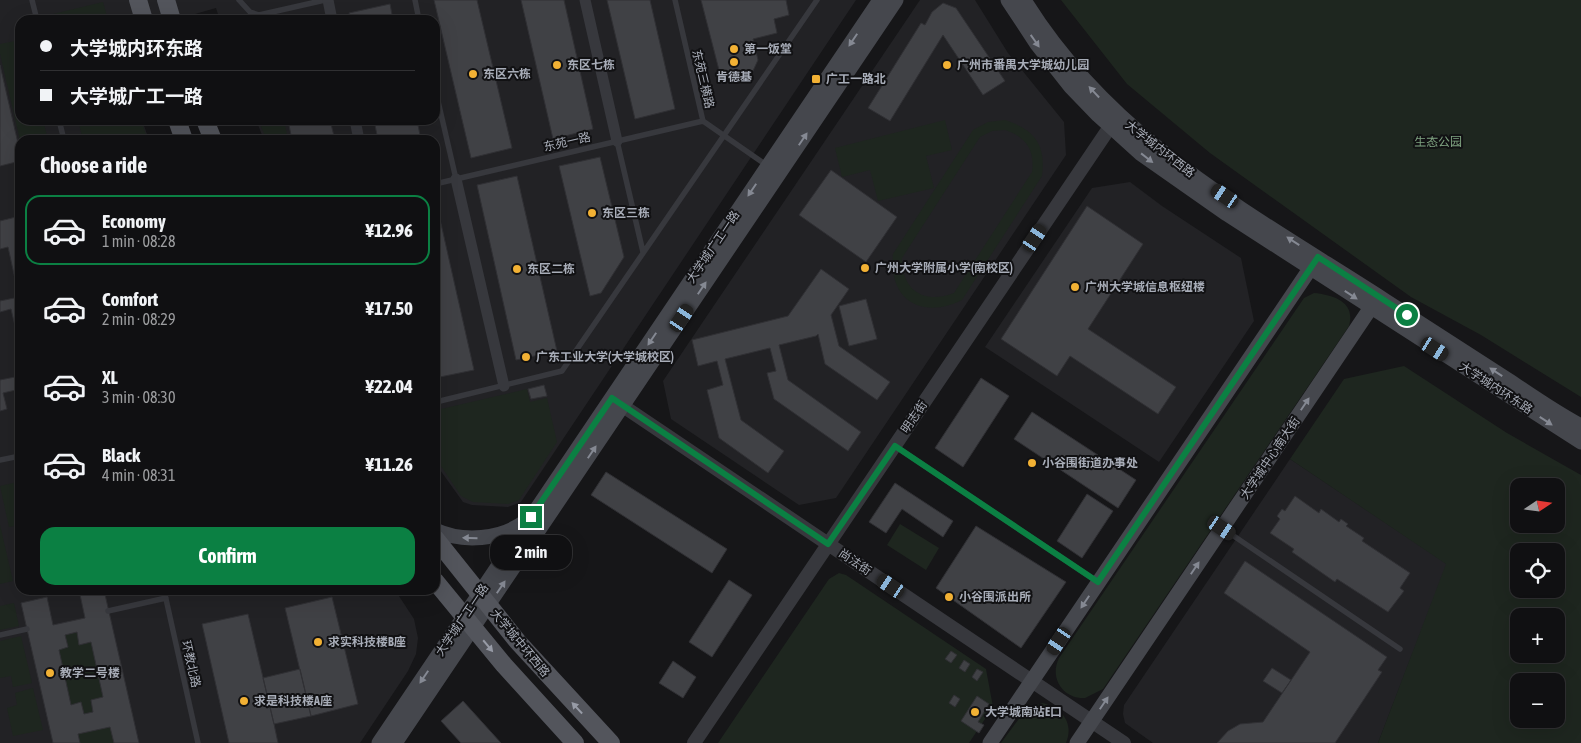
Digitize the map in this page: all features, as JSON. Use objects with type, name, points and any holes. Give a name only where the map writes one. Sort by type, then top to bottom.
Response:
[{"type":"main road","points":[[138,0],[142,15]]},
{"type":"main road","points":[[166,0],[170,15]]},
{"type":"main road","name":"大学城广工一路","points":[[395,743],[483,601],[617,402],[880,0]]},
{"type":"main road","name":"大学城广工一路","points":[[483,601],[531,517],[617,402],[896,0]]},
{"type":"main road","name":"大学城内环西路","points":[[1008,0],[1056,68],[1114,121],[1148,142],[1314,263],[1375,302]]},
{"type":"main road","name":"大学城内环西路","points":[[1024,0],[1066,60],[1114,121]]},
{"type":"main road","points":[[990,743],[1314,263]]},
{"type":"main road","name":"大学城内环东路","points":[[1375,302],[1581,426]]},
{"type":"main road","name":"大学城内环东路","points":[[1375,302],[1581,442]]},
{"type":"main road","name":"大学城中心南大街","points":[[1077,743],[1375,302]]},
{"type":"main road","points":[[440,532],[452,536],[478,538],[509,531],[531,517]]},
{"type":"main road","name":"大学城中环西路","points":[[440,545],[483,601],[549,678],[611,743]]},
{"type":"main road","name":"大学城中环西路","points":[[440,587],[469,623],[575,743]]},
{"type":"main road","name":"大学城广工一路","points":[[379,743],[469,623]]},
{"type":"street","points":[[326,0],[330,15]]},
{"type":"street","points":[[584,0],[617,141]]},
{"type":"street","name":"明志街","points":[[694,743],[1114,121]]},
{"type":"street","points":[[456,179],[504,386]]},
{"type":"street","name":"尚法街","points":[[617,402],[1124,743]]},
{"type":"lane","points":[[32,0],[36,15]]},
{"type":"lane","points":[[239,0],[250,12],[259,15],[326,0]]},
{"type":"lane","points":[[415,0],[418,15]]},
{"type":"lane","name":"东苑三横路","points":[[675,0],[703,121],[762,162]]},
{"type":"lane","points":[[440,401],[562,371],[817,0]]},
{"type":"lane","points":[[440,110],[456,179]]},
{"type":"lane","name":"东苑一路","points":[[440,183],[703,121]]},
{"type":"lane","points":[[617,141],[643,252]]},
{"type":"lane","points":[[895,446],[1098,582]]},
{"type":"lane","points":[[0,460],[15,457]]},
{"type":"lane","points":[[1222,528],[1400,649]]},
{"type":"lane","name":"环教北路","points":[[165,595],[198,743]]},
{"type":"lane","points":[[108,611],[166,598]]},
{"type":"lane","points":[[0,635],[26,629]]},
{"type":"shaded area","name":"广东工业大学(大学城校区)","points":[[0,0],[856,0],[521,502],[508,507],[472,505],[463,502],[440,470],[440,135],[262,135],[258,125],[440,125],[440,15],[218,15],[216,8],[192,15],[15,15],[15,125],[144,125],[147,135],[15,135],[15,595],[398,595],[414,619],[418,638],[416,654],[408,671],[360,743],[0,743]]},
{"type":"shaded area","name":"广州大学附属小学(南校区)","points":[[920,0],[975,0],[1008,53],[1064,122],[1066,155],[836,498],[799,505],[671,419],[663,381]]},
{"type":"shaded area","points":[[1130,182],[1162,206],[1241,258],[1254,321],[1159,462],[985,347],[1092,188]]},
{"type":"shaded area","points":[[1290,459],[1447,564],[1378,743],[1153,743],[1125,723],[1124,705]]},
{"type":"green space","name":"生态公园","points":[[1061,0],[1581,0],[1581,397],[1481,335],[1411,297],[1210,153],[1127,84]]},
{"type":"green space","points":[[103,2],[107,15],[53,15]]},
{"type":"green space","points":[[15,41],[15,118],[0,54],[0,44]]},
{"type":"green space","points":[[945,120],[952,150],[926,156],[934,188],[878,201],[870,170],[842,177],[835,148]]},
{"type":"green space","points":[[1005,120],[1031,134],[1040,147],[1043,165],[1042,176],[962,300],[947,306],[934,308],[921,306],[911,302],[902,294],[896,283],[893,270],[893,254],[973,130],[988,122]],"holes":[[[1005,130],[1028,145],[1032,157],[1032,172],[954,293],[934,297],[925,296],[917,292],[906,279],[902,258],[980,137],[992,131]]]},
{"type":"green space","points":[[17,125],[44,125],[47,135],[19,135]]},
{"type":"green space","points":[[79,125],[143,125],[146,135],[82,135]]},
{"type":"green space","points":[[260,125],[285,125],[287,135],[265,135]]},
{"type":"green space","points":[[1314,293],[1342,301],[1349,311],[1349,326],[1103,689],[1085,698],[1070,695],[1064,691],[1057,680],[1056,666],[1059,658],[1304,298]]},
{"type":"green space","points":[[1404,366],[1507,433],[1581,475],[1581,743],[1378,743],[1446,564],[1290,459],[1344,379]]},
{"type":"green space","points":[[527,389],[530,402],[547,398],[557,442],[519,500],[508,504],[473,502],[461,496],[440,464],[441,409]]},
{"type":"green space","points":[[15,483],[15,526],[9,527],[0,486]]},
{"type":"green space","points":[[900,524],[939,548],[926,570],[887,545]]},
{"type":"green space","points":[[0,525],[13,581],[0,584]]},
{"type":"green space","points":[[839,573],[846,575],[986,669],[993,707],[969,743],[718,743],[829,579]]},
{"type":"green space","points":[[14,603],[19,626],[0,630],[0,606]]},
{"type":"green space","points":[[77,632],[80,645],[91,642],[103,697],[91,700],[93,712],[84,714],[81,702],[71,705],[59,650],[68,647],[65,635]]},
{"type":"green space","points":[[21,636],[32,683],[13,687],[11,676],[0,678],[0,641]]},
{"type":"green space","points":[[33,688],[43,730],[13,736],[7,708],[17,705],[15,693]]},
{"type":"green space","points":[[1043,703],[1061,713],[1068,723],[1069,729],[1066,743],[1001,743],[1027,708]]},
{"type":"green space","points":[[110,727],[114,743],[80,743],[78,734]]},
{"type":"building","name":"东区六栋","points":[[434,0],[477,0],[512,148],[471,158],[440,26],[440,15],[438,15]]},
{"type":"building","name":"东区七栋","points":[[521,0],[564,0],[593,129],[553,139]]},
{"type":"building","points":[[607,0],[650,0],[675,109],[635,119]]},
{"type":"building","name":"第一饭堂","points":[[701,0],[786,0],[789,15],[774,19],[777,33],[753,39],[758,60],[752,73],[743,79],[735,80],[720,74]]},
{"type":"building","points":[[943,3],[956,8],[1005,81],[983,95],[943,35],[890,121],[868,108],[921,23],[925,25],[932,12]]},
{"type":"building","points":[[390,4],[392,15],[350,15],[349,13]]},
{"type":"building","points":[[0,65],[16,135],[15,162],[0,166]]},
{"type":"building","points":[[289,125],[331,125],[334,135],[291,135]]},
{"type":"building","points":[[375,125],[418,125],[420,135],[377,135]]},
{"type":"building","name":"东区三栋","points":[[600,157],[624,257],[601,293],[590,296],[559,166]]},
{"type":"building","points":[[831,170],[897,217],[866,262],[799,215]]},
{"type":"building","name":"东区二栋","points":[[517,176],[557,351],[516,360],[477,185]]},
{"type":"building","name":"广州大学城信息枢纽楼","points":[[1087,206],[1143,244],[1088,329],[1176,387],[1158,414],[1070,356],[1057,376],[1001,339]]},
{"type":"building","points":[[15,217],[15,279],[8,247],[0,249],[0,221]]},
{"type":"building","points":[[440,219],[474,370],[440,377]]},
{"type":"building","points":[[821,269],[849,289],[831,315],[839,346],[890,382],[877,400],[825,364],[818,334],[779,345],[788,380],[861,432],[848,451],[774,399],[767,373],[776,371],[770,348],[725,359],[741,420],[784,451],[768,473],[719,438],[707,390],[723,385],[717,361],[698,366],[692,340],[788,316]]},
{"type":"building","points":[[15,298],[15,326],[11,309],[0,312],[0,301]]},
{"type":"building","points":[[866,299],[877,339],[849,346],[839,306]]},
{"type":"building","points":[[15,377],[15,390],[3,393],[7,409],[0,411],[0,380]]},
{"type":"building","points":[[981,378],[1009,396],[963,467],[935,448]]},
{"type":"building","points":[[544,385],[547,396],[531,399],[528,389]]},
{"type":"building","points":[[1032,412],[1136,480],[1118,508],[1014,439]]},
{"type":"building","points":[[606,472],[727,549],[712,573],[591,495]]},
{"type":"building","points":[[895,483],[953,521],[943,537],[902,509],[886,533],[869,522]]},
{"type":"building","points":[[1087,494],[1113,511],[1082,558],[1057,541]]},
{"type":"building","points":[[1295,496],[1319,513],[1321,509],[1339,522],[1341,519],[1348,524],[1346,526],[1364,538],[1362,541],[1410,573],[1400,588],[1404,591],[1388,612],[1337,579],[1335,582],[1292,552],[1294,549],[1270,533],[1280,519],[1277,516],[1282,509],[1285,511]]},
{"type":"building","points":[[976,526],[1066,582],[1021,648],[936,588]]},
{"type":"building","points":[[1245,561],[1387,657],[1378,670],[1382,672],[1335,743],[1217,743],[1228,731],[1240,724],[1263,722],[1310,652],[1224,593]]},
{"type":"building","points":[[729,580],[752,595],[712,657],[689,642]]},
{"type":"building","name":"教学二号楼","points":[[80,595],[105,595],[139,743],[114,743],[110,727],[78,734],[80,743],[53,743],[21,603],[47,597],[53,625],[85,618]],"holes":[[[77,632],[79,645],[91,642],[103,697],[91,700],[93,712],[84,714],[81,702],[71,705],[59,650],[68,647],[65,635]]]},
{"type":"building","name":"求实科技楼B座","points":[[332,597],[358,704],[311,716],[285,608]]},
{"type":"building","name":"求是科技楼A座","points":[[248,614],[278,743],[229,743],[202,624]]},
{"type":"building","points":[[951,651],[957,655],[951,663],[945,659]]},
{"type":"building","points":[[964,660],[970,664],[965,672],[959,668]]},
{"type":"building","points":[[673,661],[696,677],[683,698],[659,683]]},
{"type":"building","points":[[1272,668],[1291,680],[1282,693],[1263,681]]},
{"type":"building","points":[[300,669],[311,716],[274,724],[263,678]]},
{"type":"building","points":[[977,669],[983,672],[977,681],[972,677]]},
{"type":"building","points":[[954,695],[960,699],[955,707],[949,703]]},
{"type":"building","name":"大学城南站E口","points":[[977,696],[989,704],[978,722],[984,725],[979,733],[961,721]]},
{"type":"building","points":[[463,701],[501,743],[461,743],[441,721]]},
{"type":"place","name":"第一饭堂","points":[[734,49]]},
{"type":"place","name":"肯德基","points":[[734,62]]},
{"type":"place","name":"东区七栋","points":[[557,65]]},
{"type":"place","name":"广州市番禺大学城幼儿园","points":[[947,65]]},
{"type":"place","name":"东区六栋","points":[[473,74]]},
{"type":"place","name":"广工一路北","points":[[816,79]]},
{"type":"place","name":"东区三栋","points":[[592,213]]},
{"type":"place","name":"广州大学附属小学(南校区)","points":[[865,268]]},
{"type":"place","name":"东区二栋","points":[[517,269]]},
{"type":"place","name":"广州大学城信息枢纽楼","points":[[1075,287]]},
{"type":"place","name":"广东工业大学(大学城校区)","points":[[526,357]]},
{"type":"place","name":"小谷围街道办事处","points":[[1032,463]]},
{"type":"place","name":"小谷围派出所","points":[[949,597]]},
{"type":"place","name":"求实科技楼B座","points":[[318,642]]},
{"type":"place","name":"教学二号楼","points":[[50,673]]},
{"type":"place","name":"求是科技楼A座","points":[[244,701]]},
{"type":"place","name":"大学城南站E口","points":[[975,712]]},
{"type":"route","points":[[531,517],[612,398],[828,544],[895,446],[1098,582],[1318,257],[1407,315]]}]
